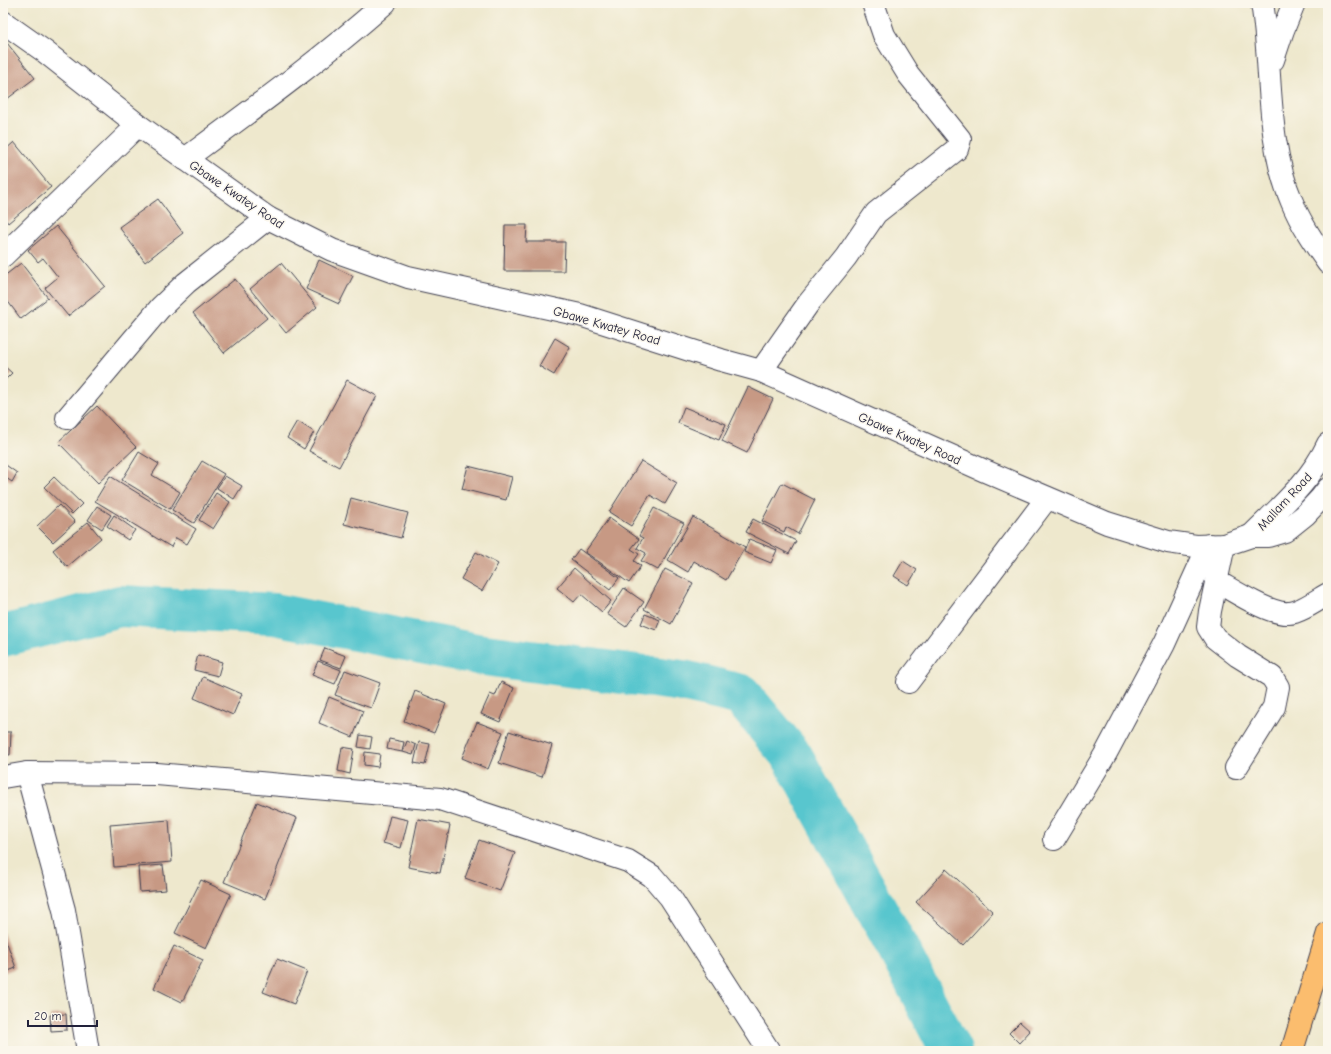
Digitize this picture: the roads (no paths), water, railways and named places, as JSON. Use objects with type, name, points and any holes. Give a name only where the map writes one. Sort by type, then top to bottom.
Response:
[{"type":"highway","points":[[1292,1051],[1328,933]]},
{"type":"street","points":[[185,159],[279,89],[365,21],[385,3]]},
{"type":"street","points":[[761,371],[808,304],[846,257],[876,213],[957,149],[960,139],[908,74],[884,35],[873,3]]},
{"type":"street","points":[[1262,3],[1266,23],[1271,106],[1277,153],[1291,202],[1305,230],[1328,262]]},
{"type":"street","points":[[1269,71],[1294,3]]},
{"type":"street","name":"Gbawe Kwatey Road","points":[[3,22],[44,51],[138,125],[268,218],[332,250],[408,277],[580,315],[721,360],[761,371],[1047,498],[1107,523],[1168,542],[1196,546],[1217,545],[1251,536]]},
{"type":"street","points":[[3,256],[138,125]]},
{"type":"street","points":[[67,418],[160,308],[186,283],[268,218]]},
{"type":"street","points":[[1305,230],[1328,236]]},
{"type":"street","name":"Mallam Road","points":[[1251,536],[1305,482],[1323,456],[1328,444]]},
{"type":"street","name":"Mallam Road","points":[[1251,536],[1268,536],[1285,531],[1305,515],[1328,489]]},
{"type":"street","points":[[908,682],[1047,498]]},
{"type":"street","points":[[1217,545],[1216,581],[1208,627],[1215,638],[1238,656],[1272,677],[1278,687],[1274,707],[1236,768]]},
{"type":"street","points":[[1054,839],[1106,753],[1217,545]]},
{"type":"street","points":[[1216,581],[1270,610],[1290,614],[1304,608],[1328,594]]},
{"type":"street","points":[[27,773],[64,910],[88,1051]]},
{"type":"street","points":[[3,777],[27,773],[157,774],[440,798],[628,861],[652,876],[670,897],[769,1051]]},
{"type":"waterway","points":[[3,636],[120,606],[274,614],[477,654],[683,681],[741,695],[792,756],[894,941],[951,1051]]}]
